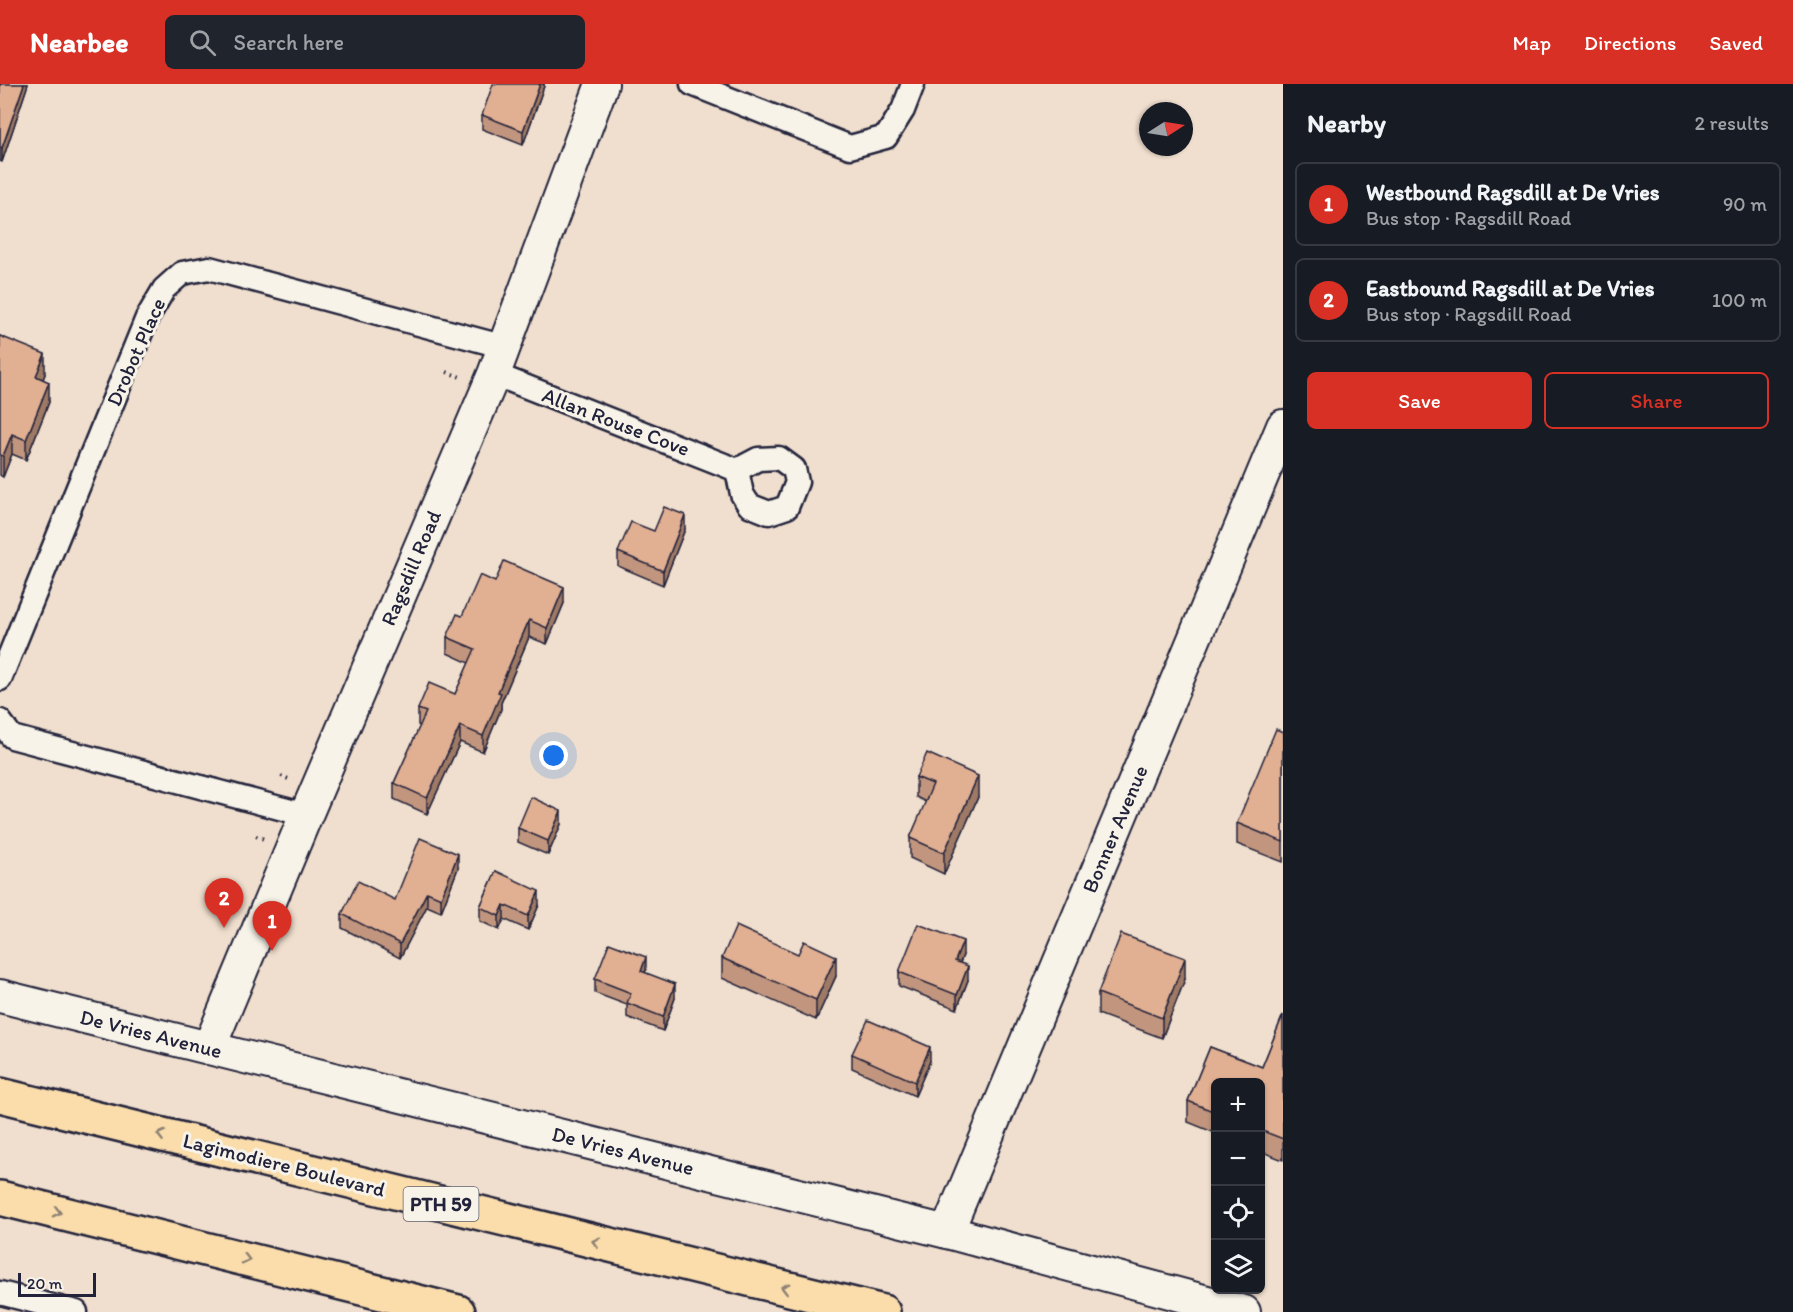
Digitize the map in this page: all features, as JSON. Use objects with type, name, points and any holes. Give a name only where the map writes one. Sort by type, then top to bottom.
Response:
[{"type":"main road","name":"Lagimodiere Boulevard","points":[[0,1095],[883,1312]]},
{"type":"main road","points":[[0,1198],[458,1312]]},
{"type":"street","name":"Ragsdill Road","points":[[209,1048],[500,360],[602,84]]},
{"type":"street","points":[[692,84],[850,147],[886,137],[903,110],[913,84]]},
{"type":"street","name":"Drobot Place","points":[[0,679],[147,318],[164,289],[182,273],[209,268],[500,360]]},
{"type":"street","name":"Allan Rouse Cove","points":[[500,360],[737,470]]},
{"type":"street","name":"Bonner Avenue","points":[[947,1232],[1283,426]]},
{"type":"street","points":[[0,721],[12,737],[306,815]]},
{"type":"street","name":"De Vries Avenue","points":[[0,996],[947,1232],[1244,1312]]},
{"type":"street","points":[[0,1293],[76,1312]]},
{"type":"building","points":[[0,84],[24,84],[2,148],[0,147]]},
{"type":"building","points":[[493,84],[540,84],[523,131],[482,115]]},
{"type":"building","points":[[0,336],[45,354],[36,376],[49,382],[26,440],[12,434],[3,456],[0,455]]},
{"type":"building","points":[[664,507],[685,515],[663,571],[618,552],[631,522],[654,531]]},
{"type":"building","points":[[504,561],[564,587],[547,628],[529,620],[498,692],[501,693],[483,736],[460,726],[427,798],[394,783],[426,712],[418,709],[429,683],[455,694],[475,649],[447,637],[457,614],[462,616],[480,575],[495,582]]},
{"type":"building","points":[[1276,729],[1283,732],[1283,842],[1237,823]]},
{"type":"building","points":[[927,753],[978,776],[944,853],[910,838],[933,784],[916,777]]},
{"type":"building","points":[[531,797],[561,811],[548,841],[518,828]]},
{"type":"building","points":[[420,838],[458,854],[441,898],[427,892],[400,944],[342,914],[358,881],[395,900]]},
{"type":"building","points":[[496,871],[539,891],[528,916],[504,905],[499,916],[480,907]]},
{"type":"building","points":[[918,924],[963,941],[955,961],[968,966],[957,995],[899,972]]},
{"type":"building","points":[[736,926],[798,954],[804,941],[836,956],[816,1000],[722,958]]},
{"type":"building","points":[[1121,934],[1185,958],[1162,1018],[1098,993]]},
{"type":"building","points":[[609,943],[646,957],[641,971],[675,984],[663,1017],[627,1003],[631,993],[595,979]]},
{"type":"building","points":[[1283,1015],[1283,1139],[1265,1132],[1265,1078],[1211,1078],[1211,1110],[1188,1101],[1210,1047],[1262,1067]]},
{"type":"building","points":[[868,1020],[930,1047],[915,1082],[852,1054]]},
{"type":"place","name":"Eastbound Ragsdill at De Vries","points":[[224,928]]},
{"type":"place","name":"Westbound Ragsdill at De Vries","points":[[272,951]]}]
